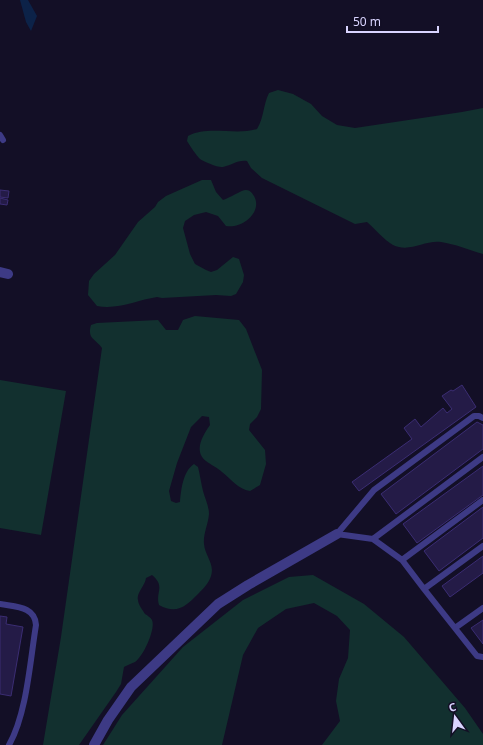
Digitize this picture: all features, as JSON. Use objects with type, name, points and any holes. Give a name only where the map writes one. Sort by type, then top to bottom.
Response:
[{"type":"street","points":[[94,745],[108,720],[131,687],[218,604],[337,534]]},
{"type":"lane","points":[[337,534],[374,490],[474,416],[483,418]]},
{"type":"lane","points":[[373,539],[483,457]]},
{"type":"lane","points":[[402,560],[483,500]]},
{"type":"lane","points":[[337,534],[373,539],[402,560],[477,656],[483,657]]},
{"type":"lane","points":[[424,589],[483,546]]},
{"type":"lane","points":[[0,604],[27,610],[33,613],[36,619],[24,698],[17,727],[9,745]]},
{"type":"lane","points":[[455,628],[483,608]]},
{"type":"green space","points":[[278,90],[293,94],[311,104],[322,116],[337,125],[355,128],[483,108],[483,254],[441,242],[405,248],[393,245],[367,222],[355,224],[262,178],[251,168],[247,161],[240,161],[221,167],[205,162],[198,157],[187,141],[188,136],[205,131],[240,132],[257,129],[269,93]]},
{"type":"green space","points":[[202,180],[211,180],[216,192],[223,200],[246,190],[252,193],[256,202],[256,208],[253,213],[244,222],[238,225],[226,226],[218,216],[206,212],[194,215],[185,221],[183,228],[190,254],[195,264],[211,272],[217,270],[233,257],[239,259],[244,275],[243,282],[236,294],[231,296],[216,295],[157,297],[120,306],[97,306],[88,295],[89,281],[94,274],[115,255],[138,222],[155,207],[158,202],[166,196]]},
{"type":"green space","points":[[195,316],[239,320],[246,329],[262,370],[261,409],[257,417],[250,424],[249,430],[265,450],[266,464],[260,485],[250,491],[246,490],[235,484],[202,457],[200,453],[200,443],[210,425],[209,417],[202,416],[191,427],[177,463],[169,491],[171,501],[176,503],[180,502],[183,481],[187,471],[194,464],[198,467],[209,511],[204,540],[205,548],[212,568],[210,579],[204,588],[189,602],[181,608],[171,609],[159,605],[159,586],[156,579],[152,575],[146,578],[138,595],[138,602],[145,614],[150,617],[153,624],[148,642],[142,655],[135,662],[124,667],[121,684],[79,745],[43,745],[61,637],[102,348],[91,336],[91,325],[97,323],[158,320],[166,330],[178,330],[183,320]]},
{"type":"green space","points":[[0,380],[66,391],[41,535],[0,528]]},
{"type":"green space","points":[[313,575],[364,604],[404,637],[465,708],[483,734],[483,745],[322,745],[340,721],[336,701],[339,679],[348,658],[350,630],[337,616],[314,603],[286,609],[258,628],[243,655],[222,745],[103,745],[122,715],[183,647],[243,600],[289,577]]},
{"type":"water","points":[[20,0],[28,0],[37,16],[31,31],[26,22]]},
{"type":"building","points":[[0,190],[9,191],[8,198],[0,197]]},
{"type":"building","points":[[0,198],[8,200],[7,205],[0,204]]},
{"type":"building","points":[[462,385],[476,407],[359,491],[352,482],[412,439],[404,428],[415,419],[421,427],[443,408],[447,413],[452,409],[442,396]]},
{"type":"building","points":[[477,422],[483,425],[483,449],[396,514],[381,494]]},
{"type":"building","points":[[483,466],[483,495],[417,543],[403,524]]},
{"type":"building","points":[[483,507],[483,538],[439,571],[424,551]]},
{"type":"building","points":[[483,556],[483,573],[450,597],[442,586]]},
{"type":"building","points":[[0,616],[7,617],[6,624],[23,627],[11,696],[0,694]]},
{"type":"building","points":[[483,620],[483,644],[471,628]]}]
